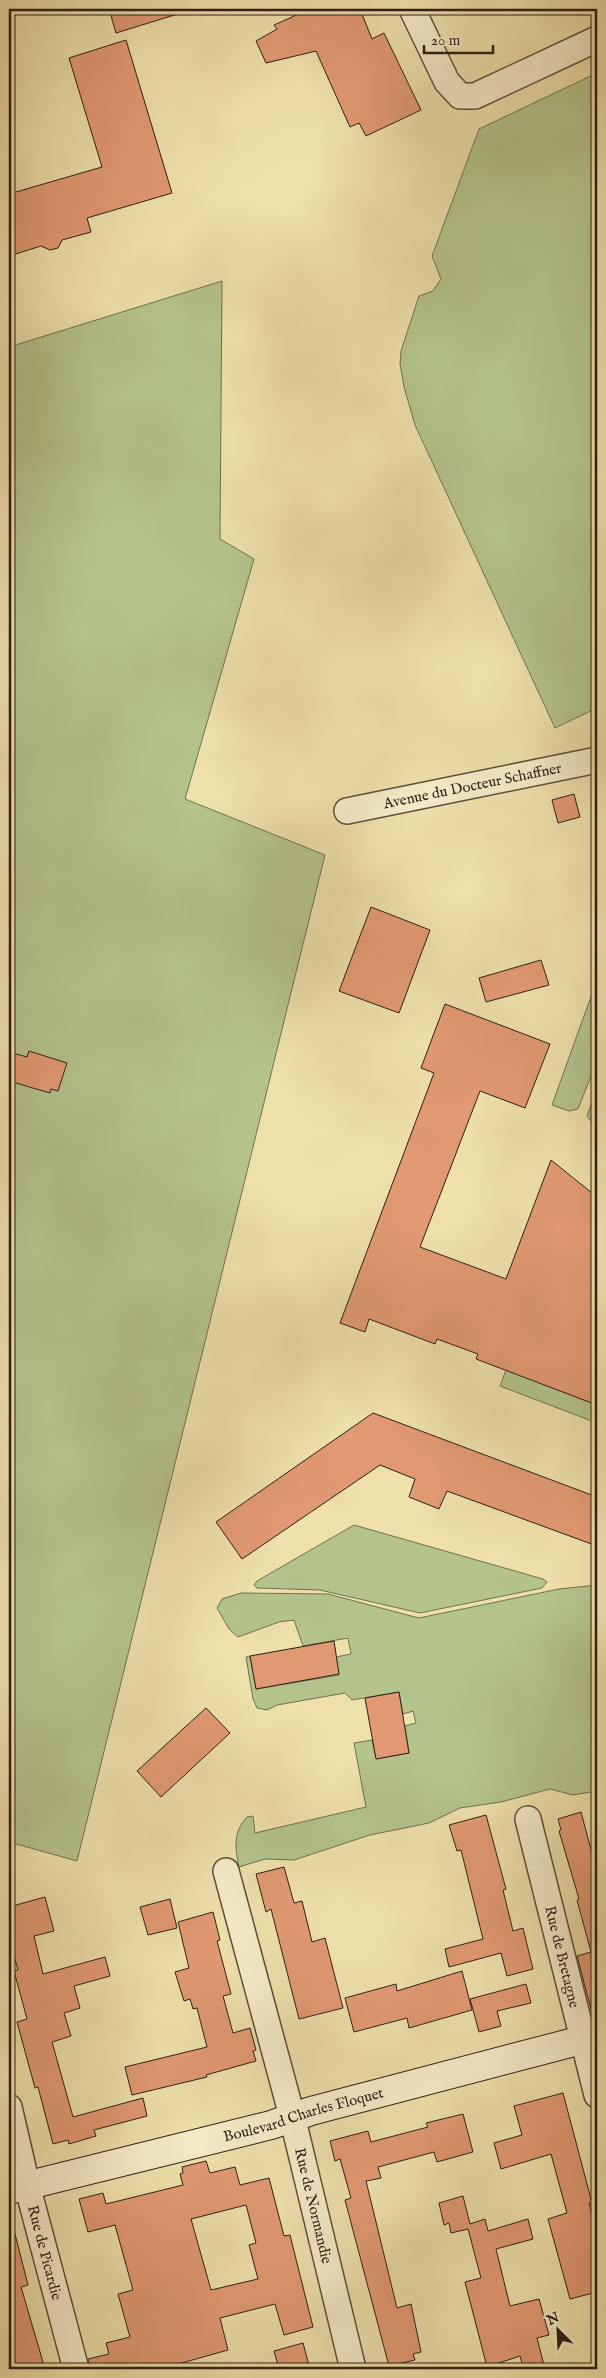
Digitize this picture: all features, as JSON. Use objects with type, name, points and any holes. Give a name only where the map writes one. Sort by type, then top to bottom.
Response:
[{"type":"street","points":[[412,9],[447,82],[460,96],[476,96],[597,39]]},
{"type":"street","name":"Avenue du Docteur Schaffner","points":[[347,811],[597,760]]},
{"type":"street","name":"Rue de Bretagne","points":[[528,1819],[590,2038],[597,2095]]},
{"type":"street","name":"Rue de Normandie","points":[[226,1871],[292,2116],[353,2369]]},
{"type":"street","name":"Boulevard Charles Floquet","points":[[18,2188],[271,2125],[292,2116],[590,2038]]},
{"type":"street","name":"Rue de Picardie","points":[[9,2107],[18,2188],[76,2369]]},
{"type":"green space","points":[[597,73],[597,708],[555,728],[415,425],[404,387],[400,364],[401,351],[419,296],[433,291],[441,279],[432,256],[479,129]]},
{"type":"green space","points":[[222,281],[220,539],[254,559],[185,799],[325,855],[77,1861],[9,1842],[9,347]]},
{"type":"green space","points":[[597,980],[597,1061],[578,1109],[569,1111],[552,1105]]},
{"type":"green space","points":[[597,1088],[597,1129],[587,1116]]},
{"type":"green space","points":[[506,1370],[597,1405],[597,1423],[500,1386]]},
{"type":"green space","points":[[354,1525],[543,1579],[547,1582],[542,1588],[420,1613],[320,1590],[257,1588],[254,1585],[257,1581]]},
{"type":"green space","points":[[597,1585],[597,1791],[573,1795],[550,1789],[501,1802],[460,1808],[429,1823],[370,1835],[294,1860],[265,1859],[239,1867],[236,1840],[239,1828],[247,1817],[253,1816],[255,1833],[366,1807],[354,1743],[372,1740],[376,1759],[409,1753],[405,1726],[416,1723],[413,1711],[403,1714],[399,1692],[352,1700],[345,1693],[277,1705],[267,1710],[257,1708],[253,1699],[246,1657],[250,1656],[256,1689],[339,1675],[336,1657],[351,1654],[348,1638],[303,1646],[294,1620],[279,1622],[238,1637],[229,1629],[217,1608],[222,1599],[241,1593],[328,1594],[419,1618],[559,1589]]},
{"type":"building","points":[[109,9],[180,9],[181,13],[116,33]]},
{"type":"building","points":[[310,9],[360,9],[372,39],[384,33],[421,110],[366,136],[359,123],[350,127],[316,51],[266,63],[256,41],[277,29],[274,25]]},
{"type":"building","points":[[126,40],[172,193],[87,218],[91,232],[62,240],[58,248],[50,250],[41,246],[9,256],[9,194],[102,167],[69,58]]},
{"type":"building","points":[[574,794],[580,817],[558,823],[552,800]]},
{"type":"building","points":[[371,907],[430,930],[399,1013],[339,991]]},
{"type":"building","points":[[541,960],[549,985],[486,1002],[479,978]]},
{"type":"building","points":[[445,1004],[550,1044],[525,1108],[480,1091],[420,1247],[506,1279],[551,1160],[597,1197],[597,1405],[476,1359],[478,1354],[437,1339],[435,1344],[369,1319],[365,1332],[340,1323],[434,1073],[421,1068]]},
{"type":"building","points":[[29,1051],[67,1063],[58,1091],[51,1089],[50,1093],[9,1081],[9,1052],[27,1057]]},
{"type":"building","points":[[373,1413],[597,1497],[597,1546],[447,1491],[439,1509],[409,1497],[415,1479],[380,1465],[242,1559],[216,1522]]},
{"type":"building","points":[[334,1641],[339,1674],[256,1689],[250,1656]]},
{"type":"building","points":[[399,1692],[409,1753],[376,1759],[365,1698]]},
{"type":"building","points":[[206,1708],[230,1733],[161,1797],[137,1771]]},
{"type":"building","points":[[581,1812],[593,1857],[597,1856],[597,2009],[591,2009],[577,1956],[591,1952],[577,1900],[579,1899],[559,1831],[561,1830],[558,1819]]},
{"type":"building","points":[[486,1815],[506,1889],[503,1890],[513,1931],[523,1928],[533,1969],[507,1976],[501,1953],[449,1967],[445,1949],[483,1939],[461,1850],[457,1851],[449,1825]]},
{"type":"building","points":[[284,1867],[294,1903],[302,1901],[312,1942],[325,1938],[343,2008],[299,2019],[271,1909],[266,1912],[256,1874]]},
{"type":"building","points":[[45,1897],[54,1931],[34,1936],[43,1974],[105,1957],[110,1976],[74,1986],[80,2008],[64,2013],[71,2036],[52,2042],[73,2117],[143,2098],[147,2116],[94,2130],[96,2136],[69,2144],[68,2140],[53,2144],[38,2087],[35,2088],[17,2022],[27,2019],[14,1971],[18,1970],[9,1938],[9,1907]]},
{"type":"building","points":[[170,1899],[177,1928],[148,1935],[140,1907]]},
{"type":"building","points":[[213,1912],[220,1940],[217,1941],[231,1994],[223,1996],[233,2033],[250,2028],[256,2050],[253,2051],[256,2061],[206,2075],[207,2077],[132,2095],[125,2067],[207,2047],[197,2008],[193,2009],[190,1999],[184,2001],[175,1972],[189,1968],[178,1922]]},
{"type":"building","points":[[462,1971],[472,2010],[409,2028],[407,2018],[354,2032],[345,1998],[396,1984],[397,1991]]},
{"type":"building","points":[[526,1984],[531,2003],[497,2011],[501,2026],[479,2032],[470,1999]]},
{"type":"building","points":[[563,2093],[592,2203],[589,2203],[597,2234],[597,2292],[570,2299],[548,2219],[567,2213],[551,2154],[501,2169],[494,2143],[522,2135],[514,2106]]},
{"type":"building","points":[[463,2114],[473,2152],[437,2162],[434,2152],[378,2167],[381,2178],[366,2181],[397,2308],[411,2304],[421,2352],[413,2354],[415,2360],[389,2366],[345,2200],[351,2198],[340,2159],[335,2161],[330,2141],[368,2131],[371,2142],[428,2127],[426,2123]]},
{"type":"building","points":[[206,2161],[210,2173],[235,2167],[240,2185],[269,2178],[284,2236],[290,2235],[313,2327],[284,2335],[275,2304],[220,2318],[228,2350],[178,2364],[179,2369],[90,2369],[88,2359],[109,2354],[106,2343],[130,2337],[118,2294],[133,2290],[115,2225],[88,2232],[79,2199],[103,2193],[106,2204],[183,2185],[180,2174],[183,2173],[182,2167]],"holes":[[[246,2205],[256,2243],[249,2245],[258,2279],[211,2290],[191,2219]]]},
{"type":"building","points":[[463,2196],[470,2224],[485,2219],[488,2231],[528,2219],[533,2239],[496,2249],[510,2306],[539,2299],[549,2335],[537,2338],[545,2369],[524,2369],[520,2356],[487,2367],[465,2282],[481,2278],[468,2229],[451,2233],[449,2223],[444,2225],[439,2203]]},
{"type":"building","points":[[15,2234],[28,2285],[21,2287],[45,2369],[14,2369],[9,2350],[9,2235]]},
{"type":"building","points":[[303,2343],[310,2369],[279,2369],[274,2351]]}]
